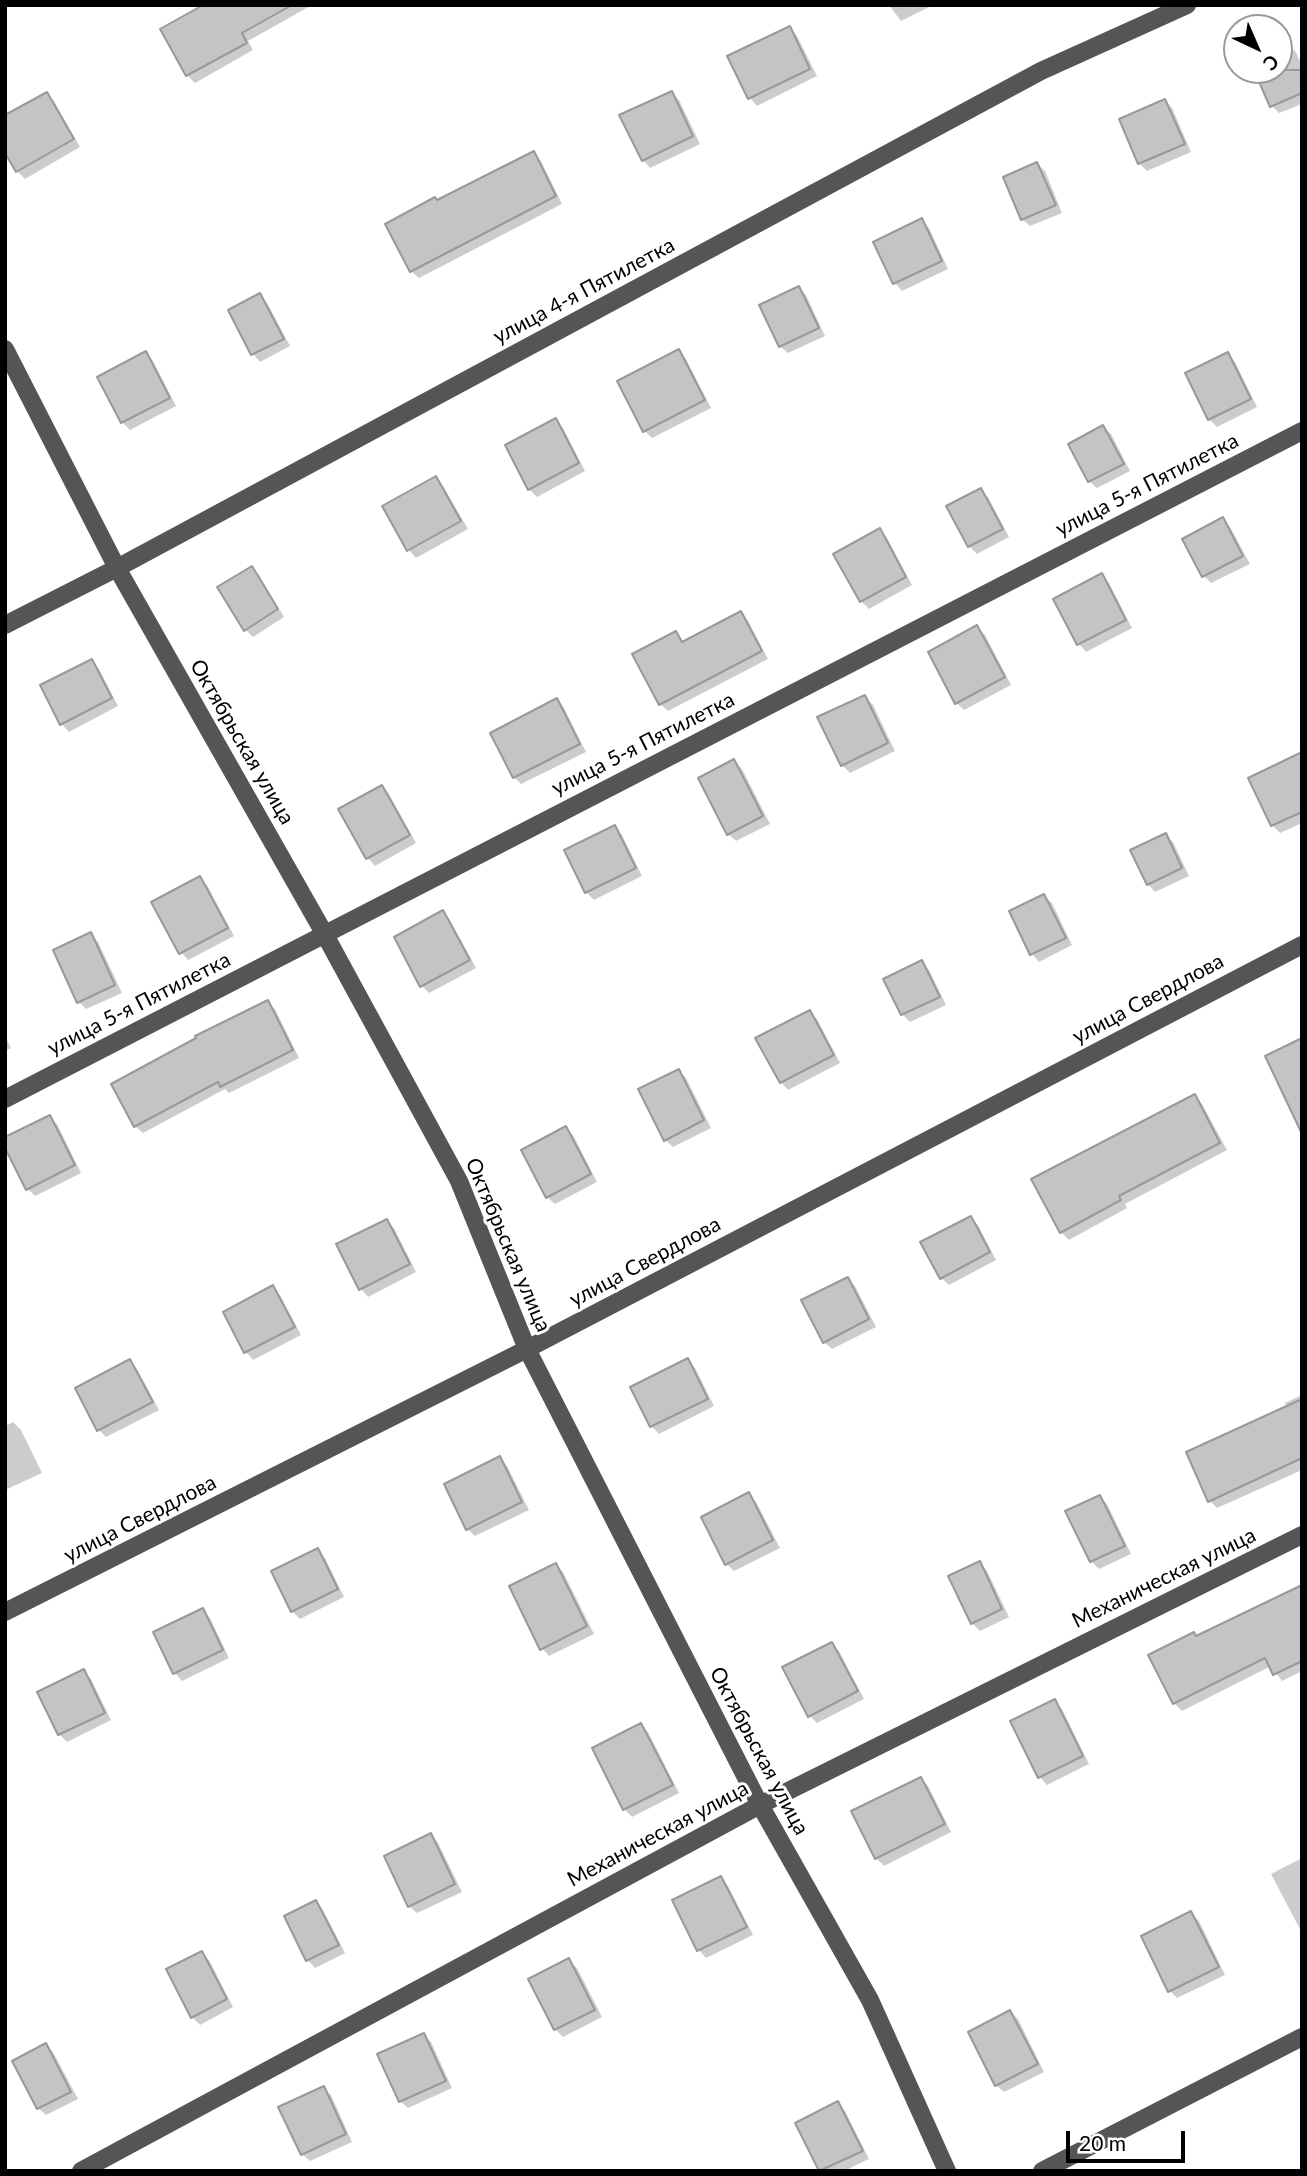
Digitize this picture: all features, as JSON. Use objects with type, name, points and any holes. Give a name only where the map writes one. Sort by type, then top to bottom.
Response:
[{"type":"street","name":"улица 4-я Пятилетка","points":[[5,625],[117,568],[1041,71],[1187,5]]},
{"type":"street","name":"Октябрьская улица","points":[[5,349],[117,568],[324,933],[459,1181],[527,1349],[760,1804],[870,2000],[947,2171]]},
{"type":"street","name":"улица 5-я Пятилетка","points":[[5,1099],[1302,431]]},
{"type":"street","name":"улица Свердлова","points":[[5,1612],[527,1349],[1302,944]]},
{"type":"street","name":"Механическая улица","points":[[81,2171],[760,1804],[1302,1535]]},
{"type":"street","points":[[1042,2171],[1302,2036]]},
{"type":"building","points":[[203,5],[292,5],[242,33],[247,43],[186,76],[160,29]]},
{"type":"building","points":[[790,26],[810,69],[748,99],[727,56]]},
{"type":"building","points":[[1293,70],[1302,70],[1302,93],[1270,107],[1260,84],[1293,84]]},
{"type":"building","points":[[672,91],[693,136],[642,161],[619,115]]},
{"type":"building","points":[[47,92],[74,139],[16,172],[5,153],[5,115]]},
{"type":"building","points":[[1165,99],[1185,144],[1138,164],[1119,119]]},
{"type":"building","points":[[534,151],[556,196],[410,272],[385,224],[435,197],[437,200]]},
{"type":"building","points":[[1037,162],[1056,205],[1021,220],[1003,177]]},
{"type":"building","points":[[922,218],[942,261],[893,284],[873,242]]},
{"type":"building","points":[[799,286],[819,328],[779,347],[759,305]]},
{"type":"building","points":[[260,293],[284,339],[251,355],[228,310]]},
{"type":"building","points":[[679,349],[705,400],[643,432],[617,381]]},
{"type":"building","points":[[146,351],[170,398],[121,423],[97,377]]},
{"type":"building","points":[[1228,352],[1251,399],[1208,420],[1185,373]]},
{"type":"building","points":[[556,418],[579,463],[528,490],[505,445]]},
{"type":"building","points":[[1103,425],[1124,464],[1088,482],[1068,444]]},
{"type":"building","points":[[436,476],[461,521],[407,551],[382,506]]},
{"type":"building","points":[[981,488],[1003,529],[968,547],[946,506]]},
{"type":"building","points":[[1223,517],[1243,556],[1202,577],[1182,539]]},
{"type":"building","points":[[880,528],[906,577],[860,602],[833,554]]},
{"type":"building","points":[[252,566],[278,609],[244,631],[217,587]]},
{"type":"building","points":[[1102,573],[1126,620],[1077,645],[1053,599]]},
{"type":"building","points":[[741,611],[762,651],[659,705],[632,654],[676,631],[682,642]]},
{"type":"building","points":[[977,625],[1005,677],[955,704],[928,652]]},
{"type":"building","points":[[92,659],[112,698],[60,725],[40,685]]},
{"type":"building","points":[[865,695],[888,743],[841,766],[817,717]]},
{"type":"building","points":[[557,698],[580,744],[513,778],[490,733]]},
{"type":"building","points":[[1302,752],[1302,812],[1271,826],[1248,778]]},
{"type":"building","points":[[734,759],[763,816],[727,835],[698,778]]},
{"type":"building","points":[[382,785],[410,835],[366,859],[338,809]]},
{"type":"building","points":[[615,825],[636,868],[585,893],[564,850]]},
{"type":"building","points":[[1166,833],[1182,868],[1147,885],[1130,850]]},
{"type":"building","points":[[200,876],[228,928],[179,954],[151,902]]},
{"type":"building","points":[[1044,894],[1066,938],[1030,955],[1009,911]]},
{"type":"building","points":[[443,910],[470,960],[420,987],[394,937]]},
{"type":"building","points":[[91,932],[115,985],[77,1003],[53,950]]},
{"type":"building","points":[[922,960],[940,997],[901,1015],[883,979]]},
{"type":"building","points":[[268,1000],[293,1050],[220,1087],[218,1082],[134,1127],[111,1084],[196,1038],[195,1036]]},
{"type":"building","points":[[810,1010],[834,1055],[780,1083],[755,1038]]},
{"type":"building","points":[[1302,1038],[1302,1134],[1265,1056]]},
{"type":"building","points":[[679,1069],[704,1120],[664,1141],[638,1089]]},
{"type":"building","points":[[1195,1094],[1220,1143],[1119,1196],[1121,1200],[1060,1233],[1031,1179]]},
{"type":"building","points":[[50,1115],[75,1165],[26,1190],[5,1148],[5,1137]]},
{"type":"building","points":[[566,1126],[591,1174],[546,1198],[521,1150]]},
{"type":"building","points":[[971,1216],[990,1252],[940,1279],[920,1242]]},
{"type":"building","points":[[387,1219],[410,1264],[359,1290],[336,1244]]},
{"type":"building","points":[[848,1277],[869,1319],[823,1343],[801,1300]]},
{"type":"building","points":[[273,1285],[295,1327],[244,1353],[223,1312]]},
{"type":"building","points":[[688,1358],[708,1399],[650,1427],[630,1387]]},
{"type":"building","points":[[130,1359],[153,1402],[97,1431],[75,1388]]},
{"type":"building","points":[[1302,1399],[1302,1458],[1208,1502],[1186,1452]]},
{"type":"building","points":[[500,1456],[522,1502],[466,1530],[444,1484]]},
{"type":"building","points":[[749,1492],[773,1540],[725,1565],[701,1517]]},
{"type":"building","points":[[1100,1495],[1125,1546],[1090,1562],[1065,1511]]},
{"type":"building","points":[[318,1548],[338,1589],[291,1612],[271,1571]]},
{"type":"building","points":[[980,1561],[1002,1609],[971,1624],[948,1576]]},
{"type":"building","points":[[556,1563],[587,1626],[540,1650],[509,1586]]},
{"type":"building","points":[[1302,1585],[1302,1661],[1273,1675],[1265,1658],[1173,1704],[1148,1655],[1194,1632],[1196,1636]]},
{"type":"building","points":[[203,1608],[223,1650],[173,1674],[153,1632]]},
{"type":"building","points":[[832,1642],[858,1691],[808,1717],[782,1667]]},
{"type":"building","points":[[84,1669],[105,1713],[58,1735],[37,1692]]},
{"type":"building","points":[[1055,1699],[1083,1756],[1038,1778],[1010,1721]]},
{"type":"building","points":[[641,1723],[673,1785],[623,1810],[592,1748]]},
{"type":"building","points":[[921,1777],[945,1824],[875,1859],[851,1811]]},
{"type":"building","points":[[431,1833],[455,1884],[408,1907],[384,1856]]},
{"type":"building","points":[[721,1876],[747,1927],[697,1951],[672,1900]]},
{"type":"building","points":[[316,1900],[339,1945],[306,1961],[284,1916]]},
{"type":"building","points":[[1191,1911],[1219,1967],[1168,1992],[1141,1936]]},
{"type":"building","points":[[202,1951],[227,1999],[191,2018],[166,1969]]},
{"type":"building","points":[[569,1958],[595,2010],[554,2030],[528,1979]]},
{"type":"building","points":[[1010,2010],[1038,2064],[995,2086],[968,2032]]},
{"type":"building","points":[[424,2033],[446,2081],[399,2102],[377,2054]]},
{"type":"building","points":[[46,2043],[71,2092],[37,2109],[12,2061]]},
{"type":"building","points":[[324,2086],[346,2134],[301,2155],[278,2107]]},
{"type":"building","points":[[838,2101],[863,2151],[819,2171],[795,2123]]}]
